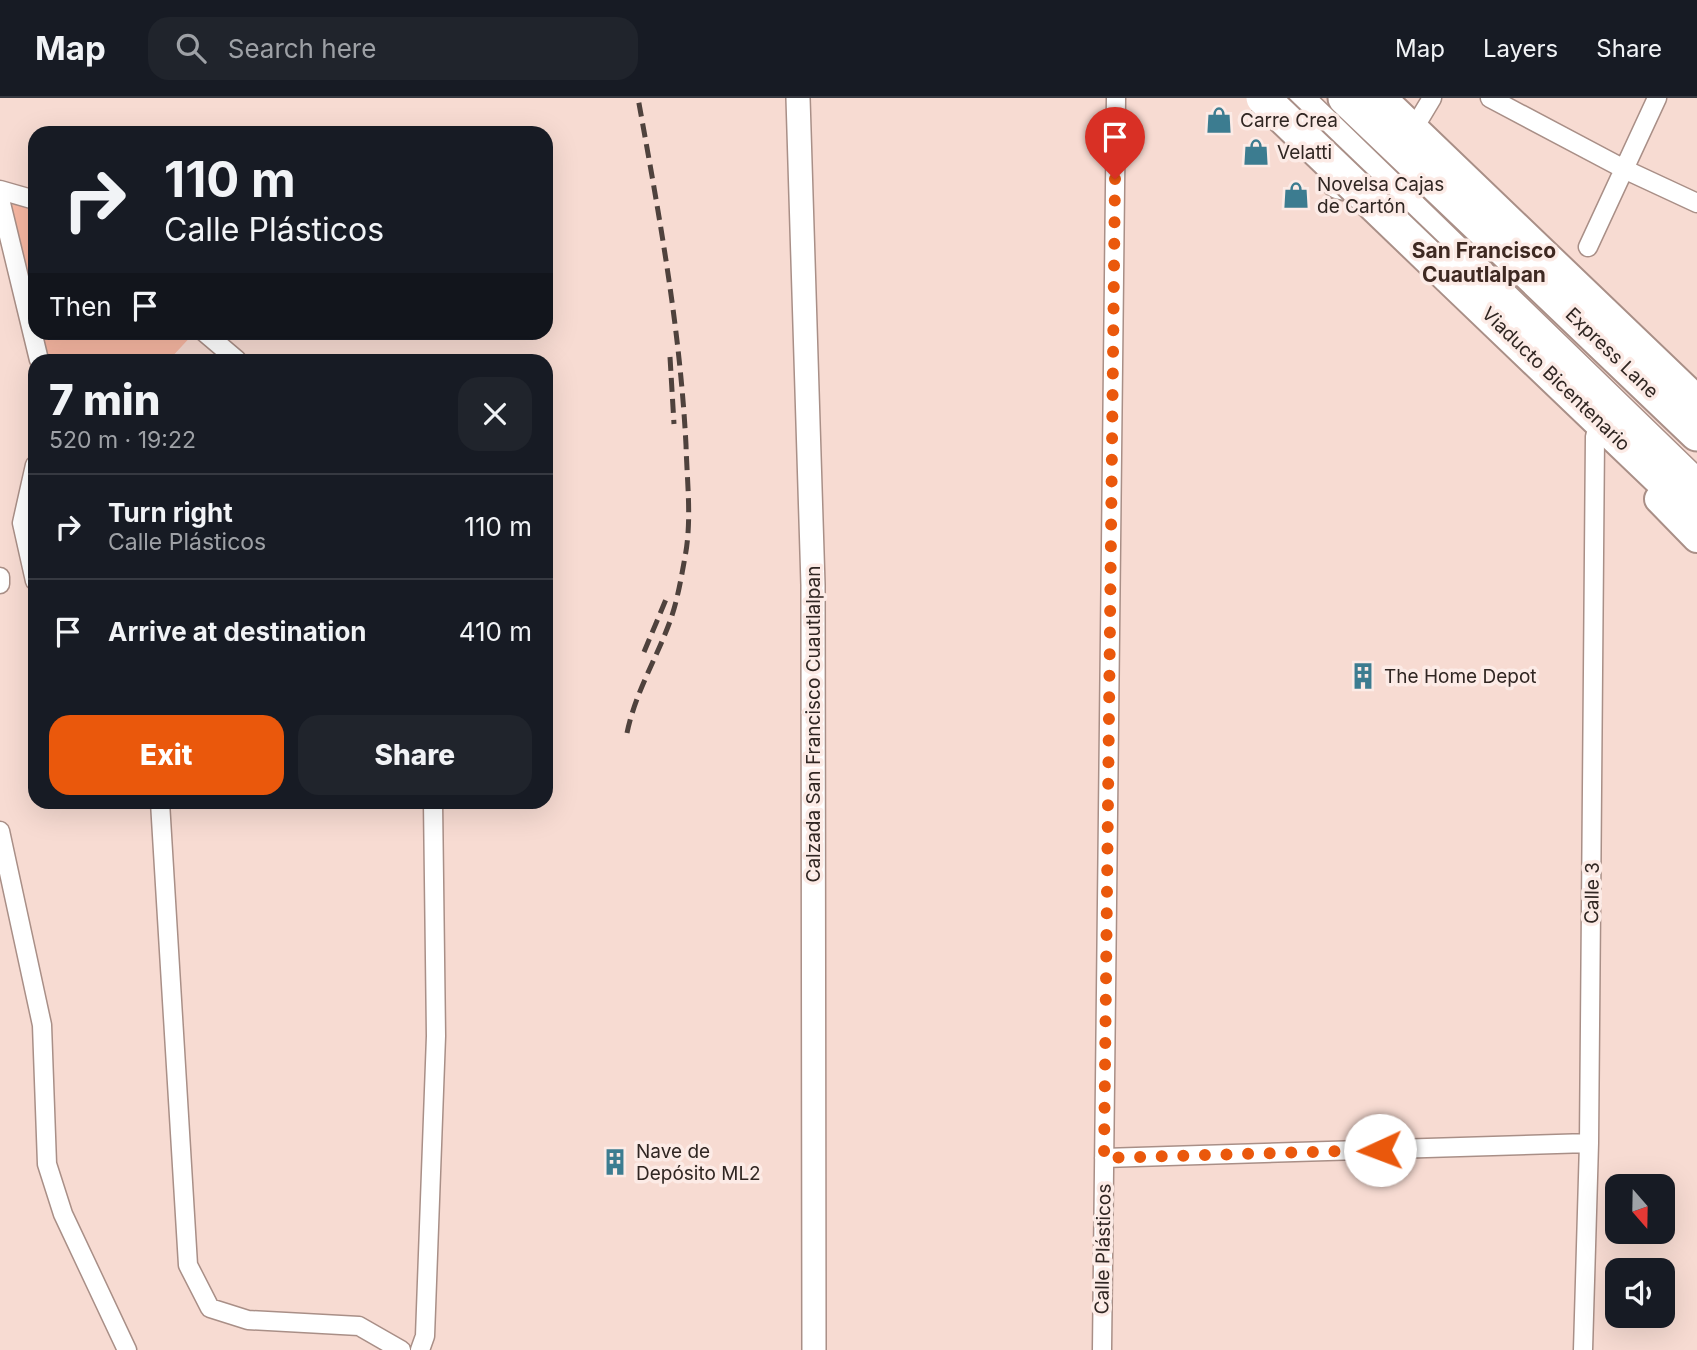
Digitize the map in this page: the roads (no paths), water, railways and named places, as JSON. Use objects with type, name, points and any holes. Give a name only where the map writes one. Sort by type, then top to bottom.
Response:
[{"type":"highway","name":"Viaducto Bicentenario","points":[[1263,98],[1697,512]]},
{"type":"highway","points":[[1298,98],[1694,471]]},
{"type":"highway","points":[[1331,98],[1694,471],[1697,512]]},
{"type":"highway","name":"Express Lane","points":[[1345,98],[1697,434]]},
{"type":"highway","points":[[1354,98],[1697,422]]},
{"type":"highway","points":[[1336,181],[1396,193]]},
{"type":"main road","points":[[1249,98],[1697,537]]},
{"type":"main road","points":[[1382,98],[1697,400]]},
{"type":"street","name":"Calzada San Francisco Cuautlalpan","points":[[798,98],[813,585],[814,1350]]},
{"type":"street","name":"Calle Plásticos","points":[[1102,1350],[1115,98]]},
{"type":"street","points":[[1414,128],[1432,98]]},
{"type":"street","points":[[1490,98],[1626,170],[1697,203]]},
{"type":"street","points":[[1588,247],[1626,170],[1657,98]]},
{"type":"street","points":[[0,190],[28,198]]},
{"type":"street","points":[[0,199],[28,315]]},
{"type":"street","points":[[213,340],[230,354]]},
{"type":"street","name":"Calle 3","points":[[1583,1350],[1589,1143],[1595,436]]},
{"type":"street","points":[[28,496],[22,523],[28,550]]},
{"type":"street","points":[[0,577],[0,583]]},
{"type":"street","points":[[160,809],[188,1265],[210,1308],[248,1320],[359,1326],[401,1350]]},
{"type":"street","points":[[420,1350],[425,1336],[436,1036],[433,809]]},
{"type":"street","points":[[0,831],[42,1025],[47,1164],[63,1214],[127,1350]]},
{"type":"street","points":[[1104,1158],[1589,1143]]},
{"type":"railway","points":[[627,733],[635,705],[674,608],[685,557],[689,515],[683,401],[674,314],[638,98]]},
{"type":"railway","points":[[670,357],[674,424]]},
{"type":"railway","points":[[644,652],[667,597]]},
{"type":"place","name":"Carre Crea","points":[[1219,120]]},
{"type":"place","name":"Velatti","points":[[1256,152]]},
{"type":"place","name":"Novelsa Cajas de Cartón","points":[[1296,195]]},
{"type":"place","name":"The Home Depot","points":[[1363,676]]},
{"type":"place","name":"Nave de Depósito ML2","points":[[615,1162]]},
{"type":"district","name":"San Francisco Cuautlalpan","points":[[1484,262]]}]
